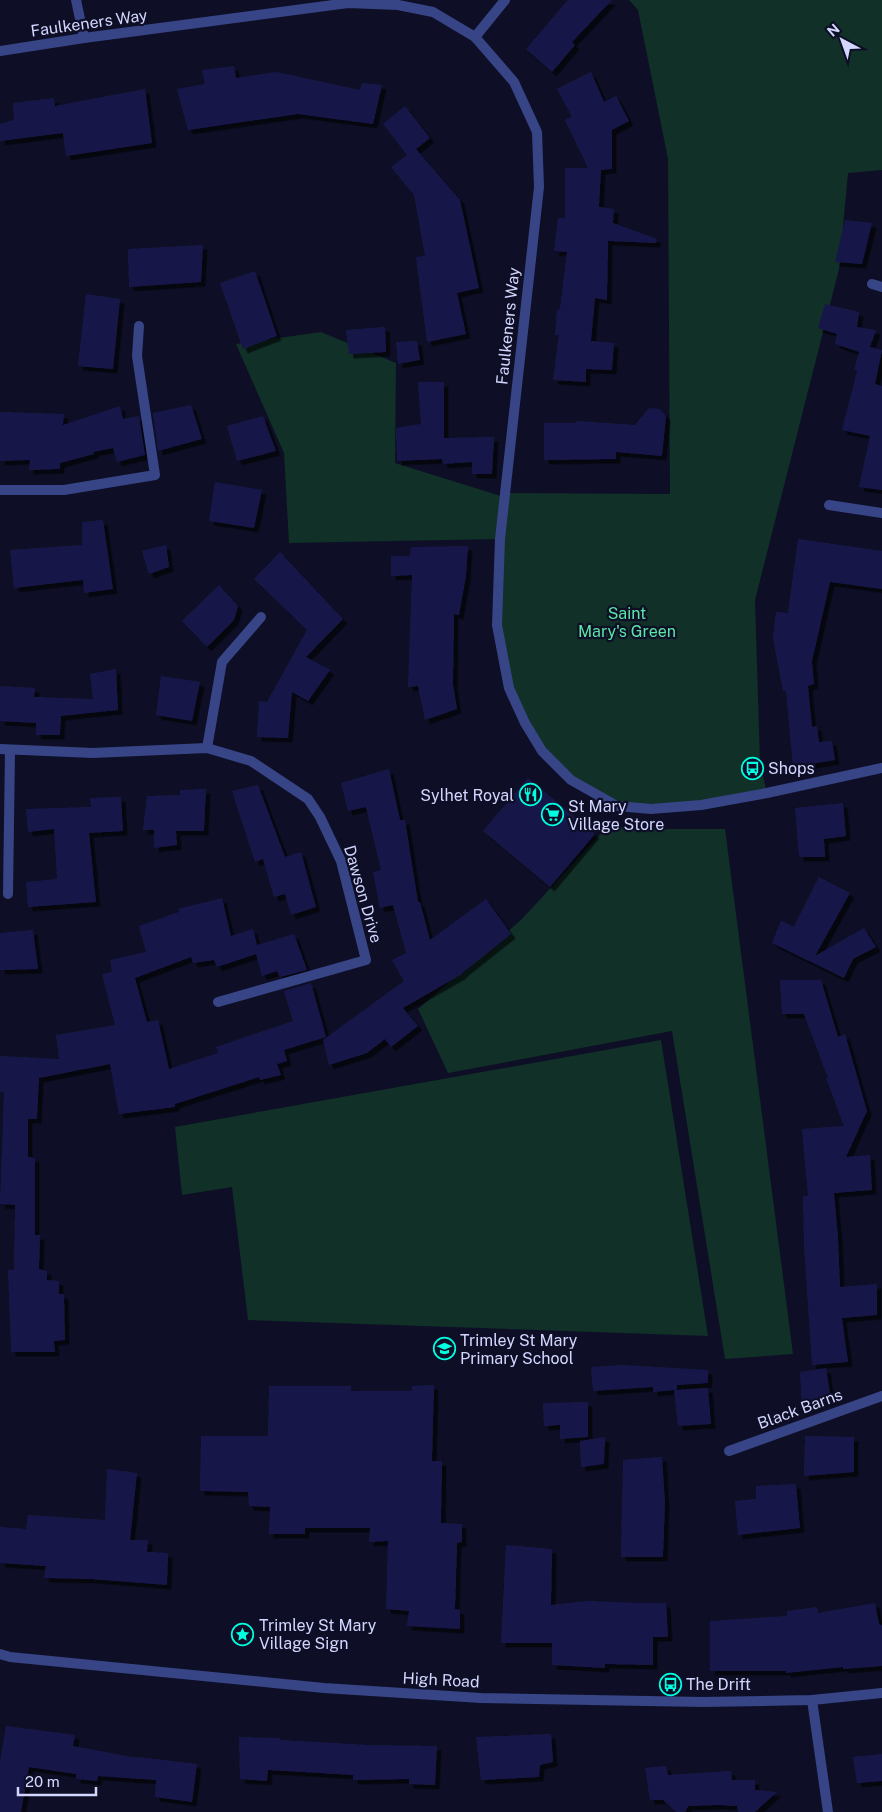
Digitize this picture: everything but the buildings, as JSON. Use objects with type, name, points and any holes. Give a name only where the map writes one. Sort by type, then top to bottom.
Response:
[{"type":"street","points":[[76,0],[84,38]]},
{"type":"street","points":[[476,37],[505,0]]},
{"type":"street","name":"Faulkeners Way","points":[[0,51],[84,38],[348,4],[398,5],[433,12],[476,37],[514,82],[537,132],[539,187],[500,539],[497,625],[509,688],[524,723],[542,751],[571,780],[617,806],[651,809],[701,805],[882,768]]},
{"type":"street","points":[[0,490],[64,490],[155,475],[137,356],[139,326]]},
{"type":"street","points":[[829,505],[882,513]]},
{"type":"street","points":[[207,748],[222,662],[261,617]]},
{"type":"street","name":"Dawson Drive","points":[[5,750],[93,752],[207,748],[251,761],[308,799],[320,817],[341,861],[366,960],[218,1002]]},
{"type":"street","points":[[5,750],[8,894]]},
{"type":"street","name":"Black Barns","points":[[729,1451],[882,1396]]},
{"type":"street","name":"High Road","points":[[0,1654],[324,1688],[481,1698],[703,1702],[812,1700],[882,1694]]},
{"type":"street","points":[[812,1700],[828,1812]]},
{"type":"green space","name":"Saint Mary's Green","points":[[629,0],[882,0],[882,170],[848,173],[839,269],[755,600],[760,763],[767,793],[701,805],[617,806],[571,780],[542,751],[509,688],[497,625],[499,539],[289,543],[284,453],[236,344],[321,332],[396,363],[395,463],[504,497],[505,493],[670,494],[668,159],[638,10]]},
{"type":"green space","points":[[608,826],[651,829],[725,829],[793,1354],[725,1359],[672,1031],[448,1073],[418,1009],[521,920]]},
{"type":"green space","points":[[661,1040],[708,1336],[248,1320],[232,1187],[182,1195],[175,1127]]},
{"type":"place","name":"Shops","points":[[752,768]]},
{"type":"place","name":"Sylhet Royal","points":[[530,795]]},
{"type":"place","name":"St Mary Village Store","points":[[552,815]]},
{"type":"place","name":"Trimley St Mary Primary School","points":[[444,1349]]},
{"type":"place","name":"Trimley St Mary Village Sign","points":[[243,1634]]},
{"type":"place","name":"The Drift","points":[[670,1684]]}]
